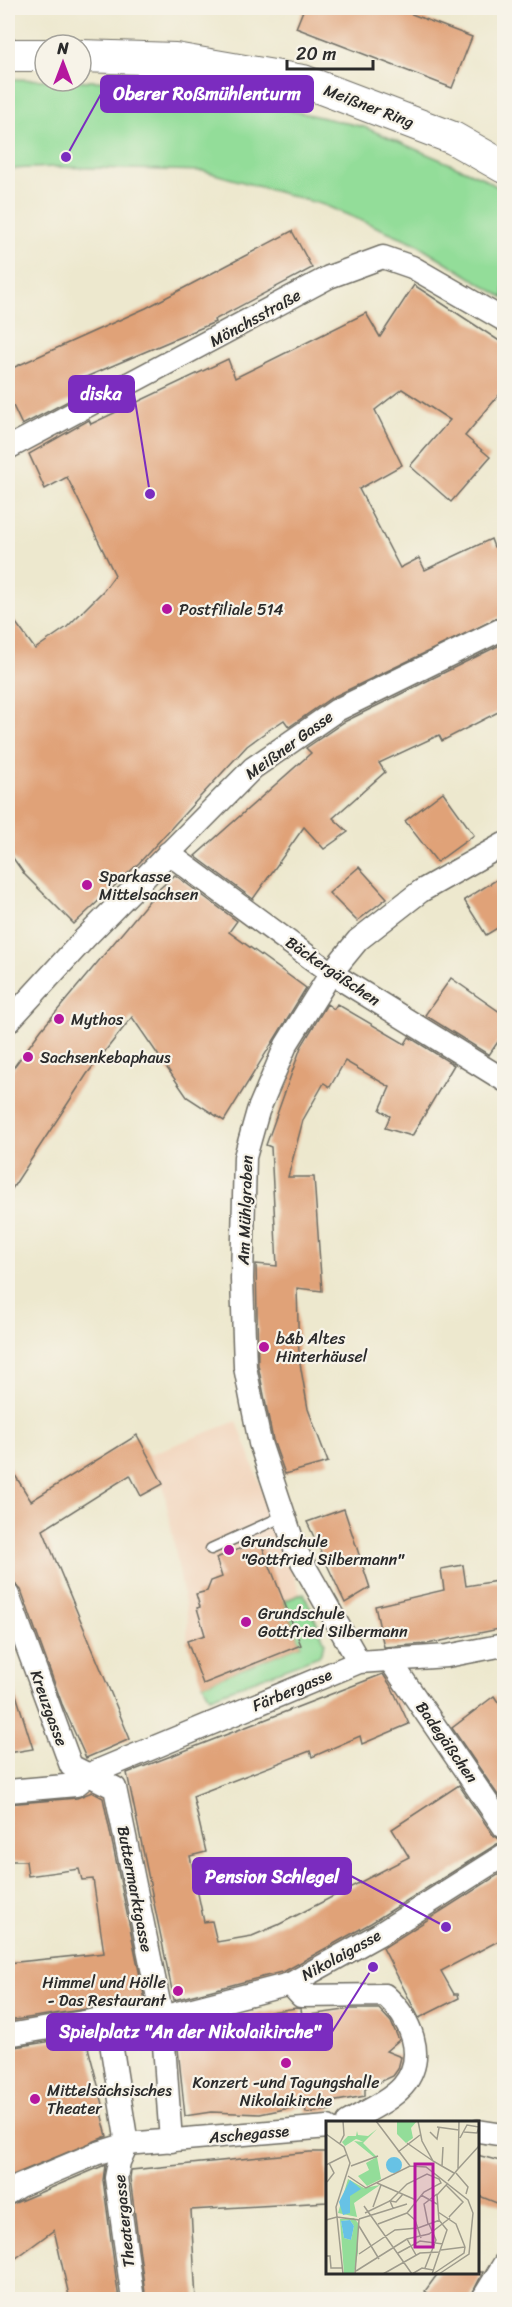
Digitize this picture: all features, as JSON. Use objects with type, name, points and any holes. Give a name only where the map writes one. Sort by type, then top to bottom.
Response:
[{"type":"main road","points":[[8,55],[33,55]]},
{"type":"main road","name":"Meißner Ring","points":[[93,57],[175,59],[303,81],[453,138],[504,168]]},
{"type":"street","name":"Mönchsstraße","points":[[8,448],[329,278],[383,257],[412,267],[504,320]]},
{"type":"street","name":"Meißner Gasse","points":[[8,1022],[16,998],[85,938],[253,768],[337,710],[504,628]]},
{"type":"street","name":"Am Mühlgraben","points":[[359,1662],[296,1551],[260,1443],[245,1367],[242,1279],[245,1157],[258,1111],[286,1045],[331,973],[358,940],[385,916],[474,859],[504,844]]},
{"type":"street","name":"Bäckergäßchen","points":[[168,853],[331,973],[504,1080]]},
{"type":"street","name":"Kreuzgasse","points":[[8,1595],[70,1766],[90,1774]]},
{"type":"street","name":"Färbergasse","points":[[8,1791],[76,1785],[90,1774],[359,1662],[447,1656],[504,1646]]},
{"type":"street","name":"Badegäßchen","points":[[389,1659],[504,1827]]},
{"type":"street","name":"Buttermarktgasse","points":[[90,1774],[115,1788],[162,2017],[171,2141]]},
{"type":"street","name":"Nikolaigasse","points":[[8,2035],[107,2018],[162,2017],[290,1984],[378,1935],[504,1856]]},
{"type":"street","points":[[290,1984],[301,1996],[385,1995],[404,2016],[414,2038],[413,2071],[403,2087],[350,2121]]},
{"type":"street","points":[[107,2018],[127,2144]]},
{"type":"street","name":"Aschegasse","points":[[8,2193],[94,2154],[127,2144],[326,2127]]},
{"type":"street","points":[[479,2131],[504,2135]]},
{"type":"street","name":"Theatergasse","points":[[127,2144],[119,2162],[117,2178],[133,2300]]},
{"type":"street","points":[[482,2300],[504,2264]]},
{"type":"lane","points":[[212,1549],[284,1516]]},
{"type":"shaded area","name":"Grundschule \"Gottfried Silbermann\"","points":[[237,1421],[300,1593],[304,1593],[325,1643],[319,1656],[210,1697],[187,1641],[188,1620],[163,1484],[148,1455]]},
{"type":"green space","points":[[8,79],[33,80],[33,93],[93,93],[93,81],[130,82],[222,95],[364,127],[483,178],[504,191],[504,298],[415,243],[324,205],[204,171],[56,167],[8,169]]},
{"type":"green space","points":[[304,1593],[325,1643],[319,1656],[210,1697],[203,1684],[301,1645],[284,1601]]},
{"type":"building","points":[[304,8],[396,8],[472,37],[452,88],[296,28]]},
{"type":"building","points":[[292,231],[312,268],[214,320],[215,322],[72,383],[78,396],[22,425],[8,395],[8,370],[146,308]]},
{"type":"building","points":[[414,285],[504,344],[504,389],[465,436],[490,457],[451,502],[410,466],[450,420],[402,389],[375,410],[402,465],[359,489],[400,568],[419,558],[425,570],[491,539],[494,547],[504,542],[504,615],[331,698],[289,727],[284,720],[266,732],[247,746],[139,863],[74,924],[25,875],[8,851],[8,612],[35,649],[67,627],[104,590],[115,575],[67,477],[45,489],[29,454],[89,420],[91,424],[228,359],[235,378],[366,313],[380,337]]},
{"type":"building","points":[[504,643],[504,709],[442,741],[439,735],[379,763],[385,772],[333,818],[348,832],[324,849],[304,827],[253,899],[195,856],[311,753],[306,748],[344,722]]},
{"type":"building","points":[[443,792],[474,835],[437,862],[405,821]]},
{"type":"building","points":[[359,867],[387,898],[357,921],[329,893]]},
{"type":"building","points":[[175,875],[237,921],[229,932],[306,988],[224,1121],[187,1097],[132,1017],[87,1074],[8,1195],[8,1075],[41,1030],[158,890]]},
{"type":"building","points":[[504,875],[504,924],[486,935],[464,900]]},
{"type":"building","points":[[451,978],[504,1015],[504,1033],[489,1055],[425,1015]]},
{"type":"building","points":[[327,1004],[334,1009],[337,1004],[405,1044],[409,1037],[454,1065],[412,1136],[385,1128],[390,1116],[380,1110],[390,1087],[345,1061],[330,1087],[324,1083],[303,1120],[288,1177],[314,1177],[322,1291],[297,1288],[299,1358],[308,1409],[328,1462],[285,1474],[273,1440],[258,1365],[256,1264],[277,1266],[271,1147],[266,1145],[301,1047]]},
{"type":"building","points":[[137,1435],[163,1484],[141,1496],[130,1475],[43,1530],[130,1739],[86,1758],[62,1704],[21,1590],[8,1577],[8,1464],[31,1501]]},
{"type":"building","points":[[344,1509],[370,1588],[345,1603],[307,1522]]},
{"type":"building","name":"Grundschule Gottfried Silbermann","points":[[260,1541],[301,1645],[203,1684],[187,1641],[205,1635],[197,1608],[200,1607],[196,1594],[207,1591],[211,1581],[222,1577],[216,1558]]},
{"type":"building","points":[[463,1565],[466,1586],[504,1580],[504,1628],[427,1644],[384,1647],[375,1606],[444,1590],[441,1569]]},
{"type":"building","points":[[383,1674],[409,1724],[362,1744],[360,1736],[312,1757],[310,1751],[193,1796],[206,1852],[190,1856],[204,1922],[212,1921],[217,1942],[252,1936],[278,1925],[409,1857],[392,1829],[459,1785],[493,1835],[504,1842],[497,1844],[371,1923],[285,1971],[174,2000],[127,1773]]},
{"type":"building","points":[[8,1685],[13,1685],[33,1749],[8,1753]]},
{"type":"building","points":[[494,1696],[504,1711],[504,1804],[452,1728]]},
{"type":"building","points":[[92,1792],[103,1798],[145,2000],[8,2021],[8,1963],[104,1953],[93,1879],[82,1880],[79,1869],[28,1876],[26,1861],[8,1861],[8,1804],[77,1798]]},
{"type":"building","points":[[504,1871],[504,1938],[441,1971],[454,1994],[458,1994],[459,1998],[419,2018],[383,1948]]},
{"type":"building","name":"Konzert -und Tagungshalle Nikolaikirche","points":[[301,2009],[302,2016],[352,2009],[379,2009],[391,2022],[399,2040],[386,2051],[401,2057],[398,2069],[393,2076],[365,2089],[365,2096],[331,2102],[331,2110],[306,2113],[305,2105],[260,2114],[211,2112],[185,2116],[177,2039],[182,2038],[180,2026]]},
{"type":"building","points":[[85,2036],[104,2108],[100,2109],[107,2136],[8,2177],[8,2048]]},
{"type":"building","points":[[326,2152],[326,2202],[191,2210],[196,2300],[146,2300],[130,2178],[131,2170]]},
{"type":"building","points":[[479,2156],[504,2162],[504,2206],[479,2196]]},
{"type":"building","points":[[105,2165],[103,2180],[119,2300],[70,2300],[54,2230],[8,2264],[8,2206]]},
{"type":"building","points":[[483,2272],[469,2300],[437,2300],[425,2291],[438,2274],[479,2274]]},
{"type":"place","name":"Oberer Roßmühlenturm","points":[[66,157]]},
{"type":"place","name":"diska","points":[[150,494]]},
{"type":"place","name":"Postfiliale 514","points":[[167,609]]},
{"type":"place","name":"Sparkasse Mittelsachsen","points":[[87,885]]},
{"type":"place","name":"Mythos","points":[[59,1019]]},
{"type":"place","name":"Sachsenkebaphaus","points":[[28,1057]]},
{"type":"place","name":"b&b Altes Hinterhäusel","points":[[264,1347]]},
{"type":"place","name":"Grundschule \"Gottfried Silbermann\"","points":[[229,1550]]},
{"type":"place","name":"Grundschule Gottfried Silbermann","points":[[246,1622]]},
{"type":"place","name":"Pension Schlegel","points":[[446,1927]]},
{"type":"place","name":"Spielplatz \"An der Nikolaikirche\"","points":[[373,1967]]},
{"type":"place","name":"Himmel und Hölle - Das Restaurant","points":[[178,1991]]},
{"type":"place","name":"Konzert -und Tagungshalle Nikolaikirche","points":[[286,2063]]},
{"type":"place","name":"Mittelsächsisches Theater","points":[[35,2099]]}]
